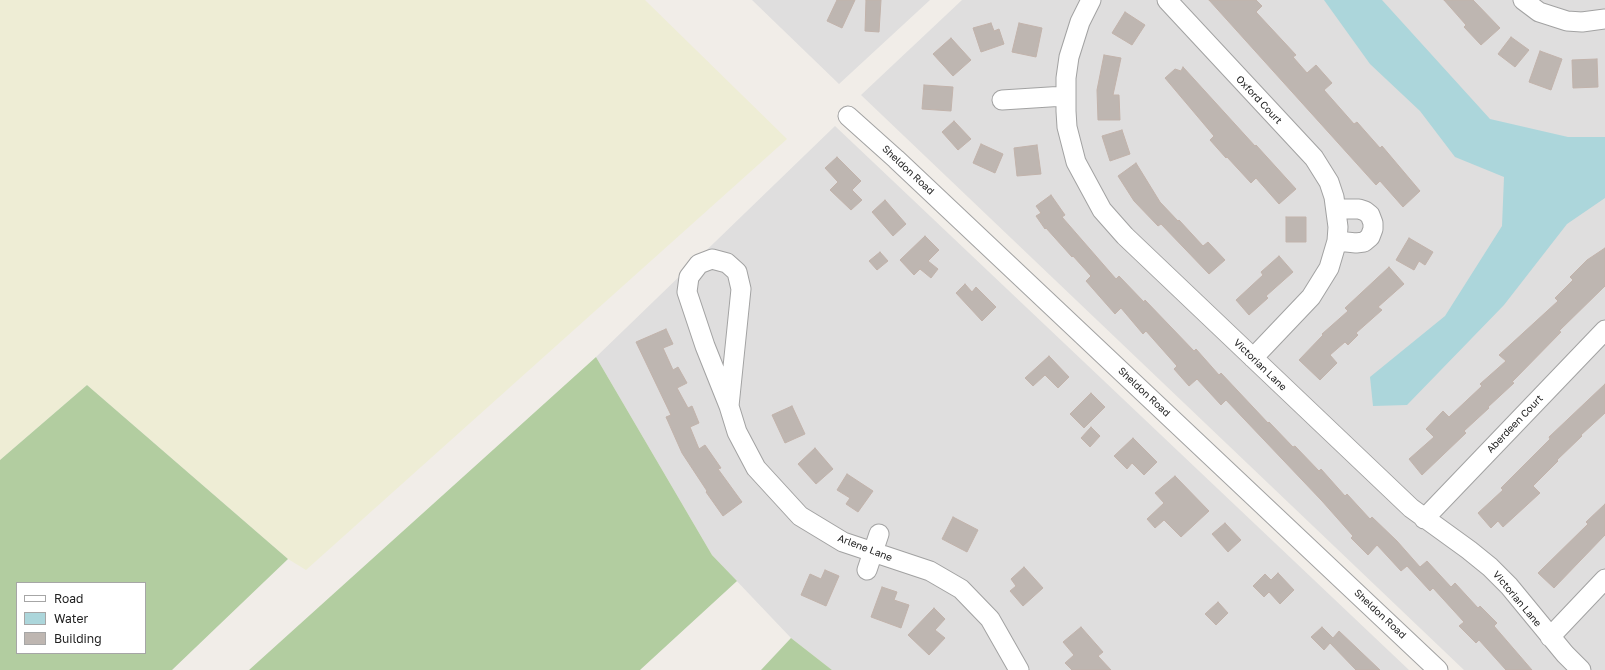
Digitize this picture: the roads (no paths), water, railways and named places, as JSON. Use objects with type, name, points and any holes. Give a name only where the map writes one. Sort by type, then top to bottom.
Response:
[{"type":"street","name":"Victorian Lane","points":[[1091,0],[1074,36],[1069,57],[1065,96],[1067,127],[1073,153],[1084,179],[1102,210],[1125,236],[1424,519],[1469,550],[1490,567],[1509,586],[1550,638],[1581,670]]},
{"type":"street","name":"Oxford Court","points":[[1167,0],[1314,158],[1329,182],[1337,209],[1337,241],[1329,268],[1318,288],[1253,358]]},
{"type":"street","points":[[1523,0],[1539,12],[1567,21],[1582,22],[1605,19]]},
{"type":"street","points":[[1002,100],[1065,96]]},
{"type":"street","name":"Sheldon Road","points":[[848,116],[896,158],[1438,670]]},
{"type":"street","points":[[1337,209],[1359,209],[1365,211],[1370,216],[1373,223],[1373,229],[1370,237],[1364,242],[1356,243],[1337,241]]},
{"type":"street","name":"Arlene Lane","points":[[730,406],[741,289],[737,272],[727,263],[712,259],[699,264],[692,273],[689,277],[687,292],[705,346],[730,406],[737,432],[756,468],[800,516],[843,542],[930,571],[961,589],[990,618],[1019,670]]},
{"type":"street","name":"Aberdeen Court","points":[[1424,519],[1605,330]]},
{"type":"street","points":[[867,570],[879,534]]},
{"type":"street","points":[[1550,638],[1605,579]]},
{"type":"water","points":[[1324,0],[1382,0],[1490,119],[1568,137],[1605,137],[1605,198],[1567,224],[1504,305],[1407,405],[1373,406],[1370,377],[1445,316],[1502,226],[1504,177],[1455,157],[1420,111],[1370,64]]}]
